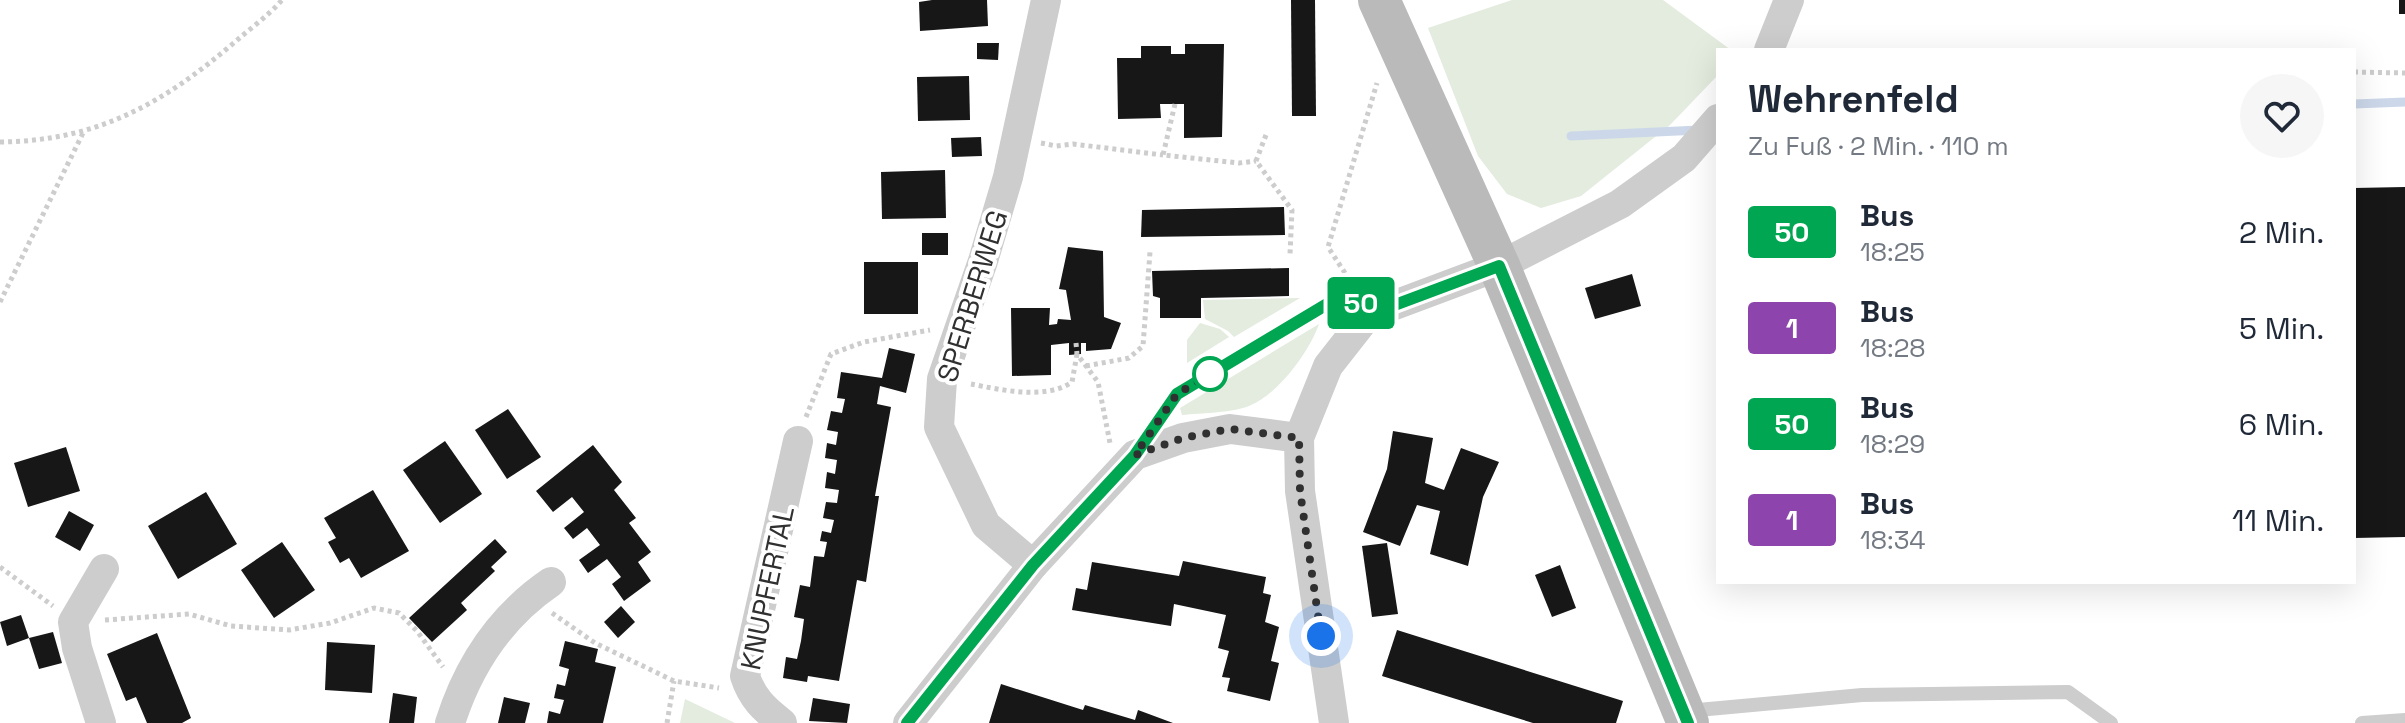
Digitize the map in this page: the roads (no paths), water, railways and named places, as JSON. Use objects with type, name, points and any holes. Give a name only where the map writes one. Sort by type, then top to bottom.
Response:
[{"type":"street","name":"SPERBERWEG","points":[[1033,565],[986,525],[939,427],[942,379],[1008,177],[1046,0]]},
{"type":"street","points":[[1770,48],[1789,0]]},
{"type":"street","points":[[1386,16],[1499,266],[1686,717]]},
{"type":"street","points":[[1334,723],[1300,491],[1299,438],[1328,366],[1368,315],[1499,266],[1620,204],[1684,158],[1716,121]]},
{"type":"street","points":[[908,723],[1033,565],[1128,463],[1183,438],[1230,429],[1299,438]]},
{"type":"street","name":"KNUPFERTAL","points":[[782,723],[762,708],[751,693],[745,676],[798,441]]},
{"type":"street","points":[[101,723],[77,648],[73,622],[104,569]]},
{"type":"street","points":[[450,723],[460,691],[488,642],[528,597],[551,582]]},
{"type":"lane","points":[[1128,463],[1177,394],[1354,288],[1368,315]]},
{"type":"lane","points":[[1686,717],[1862,695],[2068,692],[2111,723]]},
{"type":"lane","points":[[2362,723],[2405,720]]},
{"type":"waterway","points":[[2356,104],[2405,102]]},
{"type":"waterway","points":[[1571,136],[1699,130]]}]
